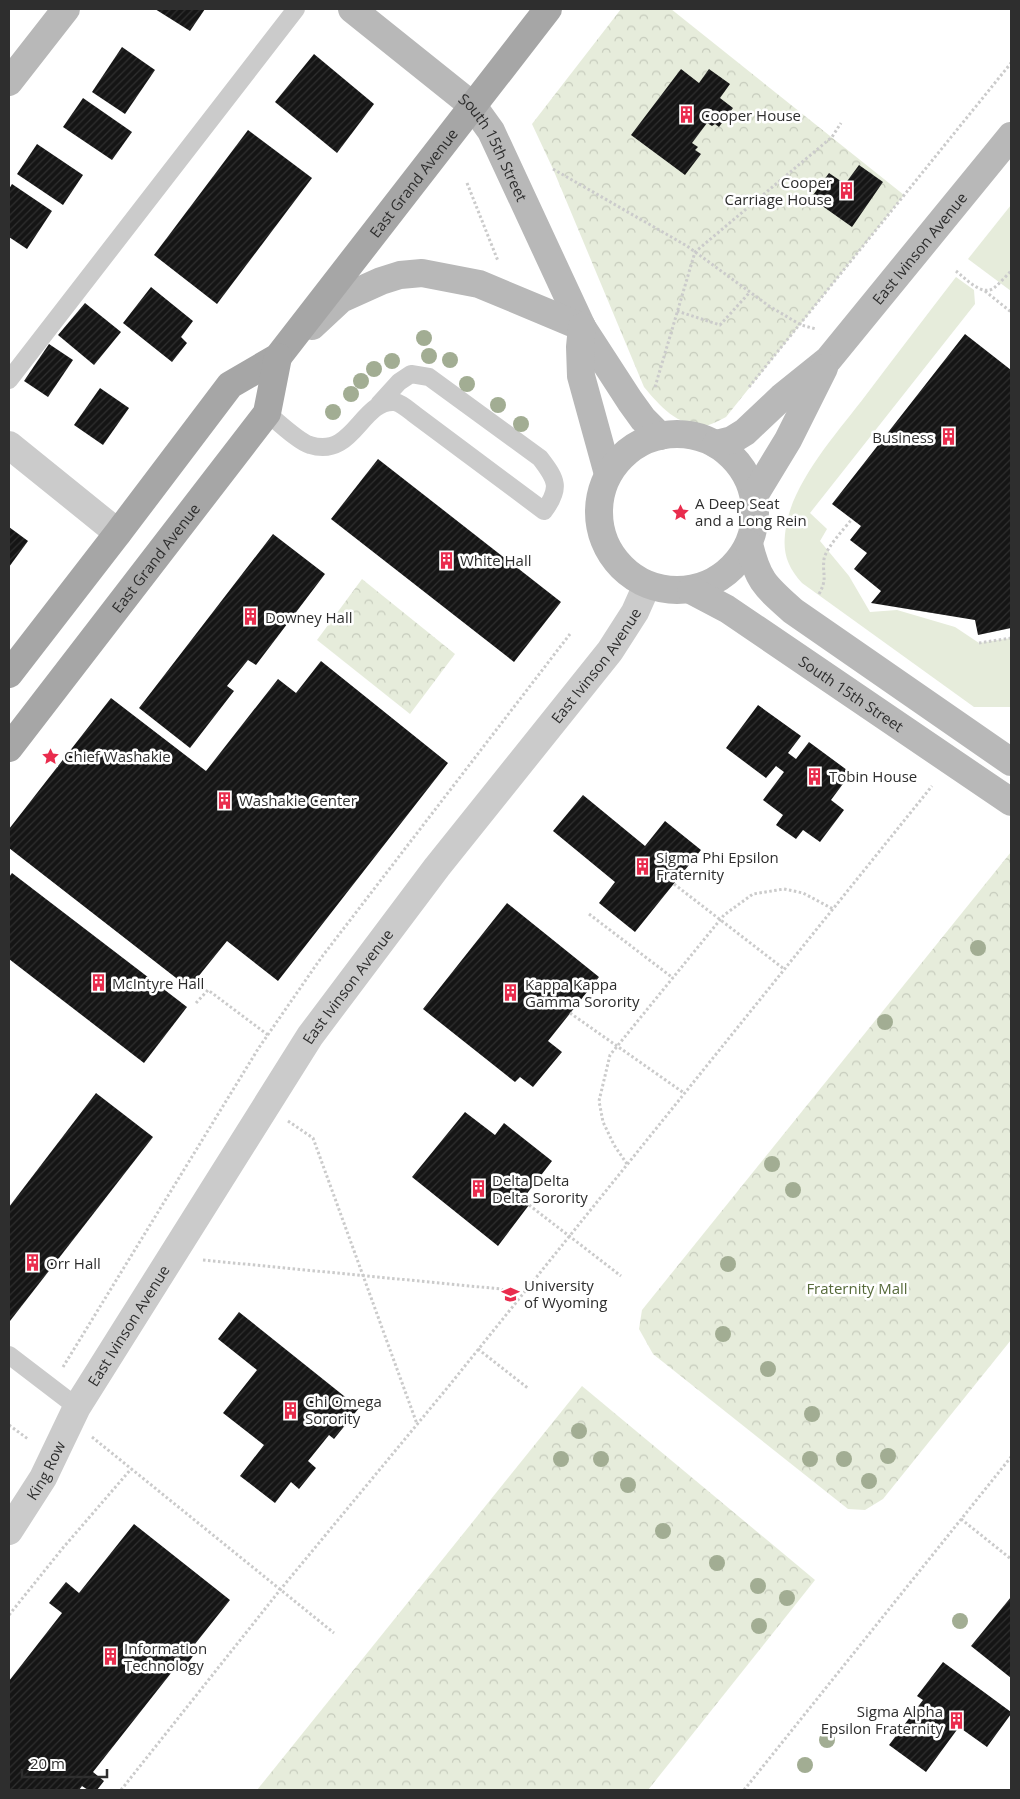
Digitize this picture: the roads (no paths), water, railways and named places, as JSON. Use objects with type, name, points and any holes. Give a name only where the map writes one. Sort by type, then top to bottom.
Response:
[{"type":"main road","points":[[9,82],[66,9]]},
{"type":"main road","name":"South 15th Street","points":[[352,9],[472,106],[491,131],[582,328],[630,401],[643,419],[660,436]]},
{"type":"main road","name":"East Grand Avenue","points":[[9,674],[230,385],[278,357],[548,9]]},
{"type":"main road","name":"East Ivinson Avenue","points":[[716,444],[732,440],[745,432],[782,397],[828,360],[1011,136]]},
{"type":"main road","points":[[278,357],[341,299],[380,281],[400,275],[422,274],[479,284],[582,328]]},
{"type":"main road","name":"South 15th Street","points":[[582,328],[580,346],[581,376],[608,474]]},
{"type":"main road","name":"East Grand Avenue","points":[[9,748],[267,413],[278,357]]},
{"type":"main road","name":"East Ivinson Avenue","points":[[754,496],[788,440],[828,360]]},
{"type":"main road","name":"South 15th Street","points":[[691,590],[718,578],[733,567],[749,544],[756,515],[754,496],[748,478],[738,462],[716,444],[707,439],[688,434],[670,434],[651,438],[634,446],[619,459],[608,474],[602,492],[599,511],[601,530],[607,547],[617,563],[647,585],[665,589],[691,590],[727,609],[1011,802]]},
{"type":"main road","name":"South 15th Street","points":[[749,544],[754,566],[764,586],[793,611],[1011,762]]},
{"type":"street","points":[[9,445],[118,533]]},
{"type":"street","name":"East Ivinson Avenue","points":[[74,1413],[310,1036],[431,875],[610,651],[635,612],[647,585]]},
{"type":"street","name":"King Row","points":[[9,1531],[43,1478],[74,1413]]},
{"type":"lane","points":[[9,380],[296,9]]},
{"type":"lane","points":[[267,413],[308,444],[324,448],[342,442],[399,382],[412,374],[429,376],[540,458],[553,474],[556,487],[552,500],[544,511],[396,402],[379,404]]},
{"type":"lane","points":[[9,1355],[74,1413]]},
{"type":"place","name":"Cooper House","points":[[687,115]]},
{"type":"place","name":"Cooper Carriage House","points":[[846,191]]},
{"type":"place","name":"Business","points":[[948,437]]},
{"type":"place","name":"A Deep Seat and a Long Rein","points":[[681,512]]},
{"type":"place","name":"White Hall","points":[[446,560]]},
{"type":"place","name":"Downey Hall","points":[[251,617]]},
{"type":"place","name":"Chief Washakie","points":[[50,756]]},
{"type":"place","name":"Tobin House","points":[[815,776]]},
{"type":"place","name":"Washakie Center","points":[[225,800]]},
{"type":"place","name":"Sigma Phi Epsilon Fraternity","points":[[642,866]]},
{"type":"place","name":"McIntyre Hall","points":[[98,983]]},
{"type":"place","name":"Kappa Kappa Gamma Sorority","points":[[511,993]]},
{"type":"place","name":"Delta Delta Delta Sorority","points":[[478,1189]]},
{"type":"place","name":"Orr Hall","points":[[32,1263]]},
{"type":"place","name":"University of Wyoming","points":[[510,1294]]},
{"type":"place","name":"Chi Omega Sorority","points":[[291,1410]]},
{"type":"place","name":"Information Technology","points":[[110,1657]]},
{"type":"place","name":"Sigma Alpha Epsilon Fraternity","points":[[957,1720]]},
{"type":"park label","name":"Fraternity Mall","points":[[857,1288]]}]
